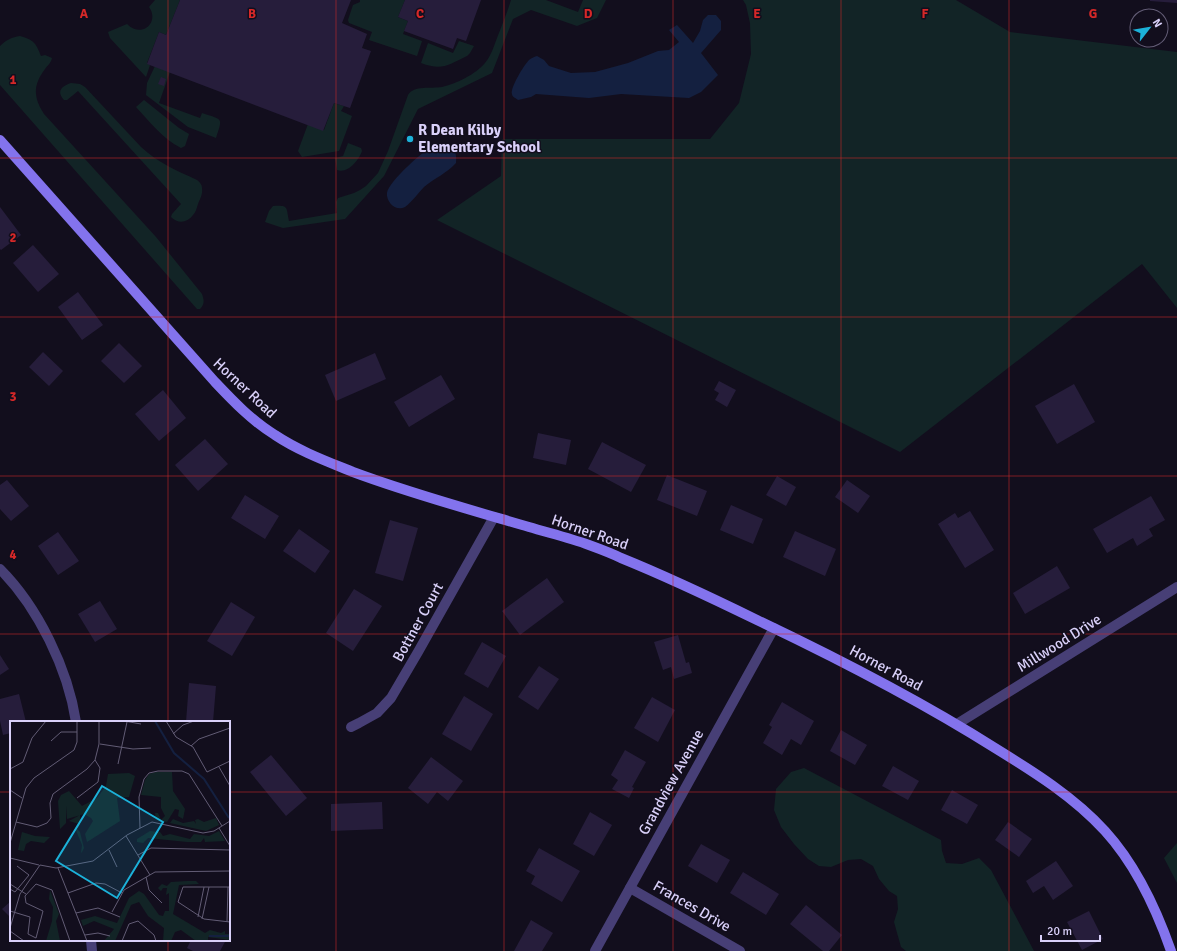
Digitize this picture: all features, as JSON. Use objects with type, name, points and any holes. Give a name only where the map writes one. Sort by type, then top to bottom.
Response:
[{"type":"main road","name":"Horner Road","points":[[0,140],[235,404],[275,435],[297,448],[330,463],[375,480],[589,545],[663,575],[880,681],[957,724],[1055,787],[1106,832],[1123,853],[1153,904],[1171,951]]},
{"type":"street","name":"Bottner Court","points":[[351,727],[377,713],[391,698],[494,517]]},
{"type":"street","points":[[0,569],[6,574],[28,604],[47,636],[62,670],[75,713],[76,721]]},
{"type":"street","name":"Millwood Drive","points":[[957,724],[1177,587]]},
{"type":"street","name":"Grandview Avenue","points":[[595,951],[774,628]]},
{"type":"street","name":"Frances Drive","points":[[630,888],[740,951]]},
{"type":"shaded area","points":[[155,0],[180,0],[166,35],[159,32],[147,63],[150,65],[146,77],[110,38],[108,32],[127,24],[138,30],[148,27],[152,18],[152,13],[149,7]]},
{"type":"shaded area","points":[[360,0],[405,0],[398,17],[408,21],[403,34],[422,41],[417,56],[369,40],[372,32],[349,23],[348,20],[353,5],[360,2]]},
{"type":"shaded area","points":[[511,0],[546,0],[578,12],[583,0],[606,0],[597,18],[577,26],[531,10],[513,19],[492,73],[418,109],[384,176],[345,219],[283,228],[265,222],[269,211],[273,206],[282,206],[286,208],[289,221],[337,213],[336,202],[338,198],[360,190],[366,186],[378,173],[388,151],[408,95],[414,90],[418,89],[442,87],[453,84],[471,75],[485,63],[492,51]]},
{"type":"shaded area","points":[[743,0],[956,0],[1010,32],[1129,46],[1129,48],[1144,48],[1177,52],[1177,308],[1142,264],[900,452],[437,220],[501,176],[502,139],[710,139],[739,103],[751,54],[750,23],[746,5]]},
{"type":"shaded area","points":[[20,36],[34,43],[41,56],[45,55],[52,58],[38,80],[36,97],[40,108],[156,237],[202,294],[204,302],[200,309],[197,309],[0,85],[0,46],[9,39]]},
{"type":"shaded area","points":[[459,41],[474,46],[467,56],[440,67],[434,67],[421,63],[428,43],[453,53]]},
{"type":"shaded area","points":[[155,66],[170,72],[159,103],[200,118],[202,113],[218,118],[220,120],[220,126],[216,138],[188,127],[146,95],[147,83]]},
{"type":"shaded area","points":[[71,83],[80,84],[85,87],[147,153],[200,183],[202,187],[202,194],[196,211],[191,218],[179,222],[171,217],[181,204],[78,91],[67,100],[64,100],[60,94],[60,91],[63,87]]},
{"type":"shaded area","points":[[144,100],[179,128],[189,134],[185,146],[181,148],[168,140],[136,107]]},
{"type":"shaded area","points":[[334,103],[344,106],[341,111],[352,116],[339,151],[302,157],[298,151],[308,124],[324,130]]},
{"type":"shaded area","points":[[348,143],[361,148],[362,151],[356,162],[349,168],[341,171],[337,170],[335,158],[343,156]]},
{"type":"shaded area","points":[[804,768],[941,840],[942,851],[946,863],[962,864],[979,858],[991,870],[1034,951],[906,951],[901,947],[894,922],[898,909],[897,896],[889,891],[879,879],[873,866],[861,859],[848,860],[831,867],[819,866],[808,859],[781,827],[774,810],[776,789],[791,772]]},
{"type":"shaded area","points":[[1177,843],[1177,883],[1164,858]]},
{"type":"water","points":[[708,15],[716,15],[721,21],[721,30],[701,53],[718,75],[701,92],[689,98],[621,94],[589,98],[536,94],[531,97],[518,100],[512,95],[513,87],[518,77],[530,59],[534,57],[537,56],[544,60],[549,66],[571,73],[595,72],[628,63],[658,51],[669,50],[679,42],[669,30],[677,25],[693,43],[700,31],[703,20]]},
{"type":"water","points":[[446,143],[455,151],[456,163],[449,170],[424,187],[405,207],[398,208],[392,205],[388,200],[387,193],[400,174],[416,158],[431,147],[437,144]]},
{"type":"building","points":[[180,0],[351,0],[342,23],[367,34],[362,48],[371,51],[350,108],[334,103],[323,131],[147,64],[159,32],[166,35]]},
{"type":"building","points":[[405,0],[481,0],[466,41],[457,38],[453,49],[404,31],[408,21],[398,17]]},
{"type":"building","points":[[1177,0],[1177,3],[1150,1]]},
{"type":"building","points":[[161,77],[166,79],[164,86],[158,84]]},
{"type":"building","points":[[0,207],[21,235],[1,250],[0,249]]},
{"type":"building","points":[[33,245],[59,274],[38,292],[13,263]]},
{"type":"building","points":[[78,292],[103,325],[82,340],[58,307]]},
{"type":"building","points":[[119,343],[142,366],[124,383],[101,361]]},
{"type":"building","points":[[43,352],[63,371],[49,386],[29,367]]},
{"type":"building","points":[[375,353],[386,379],[336,401],[325,375]]},
{"type":"building","points":[[441,375],[455,399],[409,427],[394,402]]},
{"type":"building","points":[[719,381],[736,390],[727,407],[715,400],[719,393],[714,390]]},
{"type":"building","points":[[1074,384],[1095,422],[1057,444],[1035,406]]},
{"type":"building","points":[[163,390],[186,418],[159,441],[135,414]]},
{"type":"building","points":[[538,433],[571,440],[566,465],[533,458]]},
{"type":"building","points":[[205,439],[228,464],[198,491],[175,465]]},
{"type":"building","points":[[602,442],[646,465],[631,492],[588,469]]},
{"type":"building","points":[[667,475],[707,491],[697,516],[657,500]]},
{"type":"building","points":[[777,476],[796,487],[786,506],[766,495]]},
{"type":"building","points":[[7,480],[29,506],[11,521],[0,509],[0,485]]},
{"type":"building","points":[[847,480],[870,496],[858,513],[835,497]]},
{"type":"building","points":[[245,495],[279,516],[265,539],[231,518]]},
{"type":"building","points":[[1151,496],[1165,520],[1149,529],[1153,536],[1137,546],[1133,538],[1107,553],[1093,529]]},
{"type":"building","points":[[731,505],[763,519],[753,544],[720,530]]},
{"type":"building","points":[[970,511],[994,550],[965,568],[938,524],[955,513],[958,518]]},
{"type":"building","points":[[390,520],[418,528],[403,581],[375,573]]},
{"type":"building","points":[[299,529],[330,551],[315,573],[283,551]]},
{"type":"building","points":[[795,531],[836,549],[825,576],[783,557]]},
{"type":"building","points":[[58,532],[79,561],[58,575],[38,546]]},
{"type":"building","points":[[1057,566],[1070,588],[1025,614],[1013,593]]},
{"type":"building","points":[[547,578],[564,602],[520,635],[502,611]]},
{"type":"building","points":[[354,589],[382,606],[353,651],[326,633]]},
{"type":"building","points":[[100,601],[117,629],[95,642],[78,614]]},
{"type":"building","points":[[231,602],[255,617],[232,656],[207,641]]},
{"type":"building","points":[[678,635],[686,663],[689,662],[692,673],[674,679],[671,667],[663,670],[654,642]]},
{"type":"building","points":[[482,642],[506,656],[488,688],[464,674]]},
{"type":"building","points":[[0,655],[9,669],[0,675]]},
{"type":"building","points":[[539,666],[559,679],[538,710],[518,697]]},
{"type":"building","points":[[189,683],[216,686],[213,721],[186,721]]},
{"type":"building","points":[[19,694],[26,721],[10,721],[10,733],[3,735],[0,721],[0,699]]},
{"type":"building","points":[[464,696],[493,714],[471,751],[442,734]]},
{"type":"building","points":[[652,697],[675,710],[658,742],[634,728]]},
{"type":"building","points":[[782,702],[814,721],[801,745],[791,739],[782,755],[763,743],[772,727],[769,725]]},
{"type":"building","points":[[841,730],[867,745],[855,765],[830,751]]},
{"type":"building","points":[[625,750],[646,762],[632,787],[634,788],[629,798],[612,789],[618,780],[611,775]]},
{"type":"building","points":[[271,755],[307,798],[286,816],[250,772]]},
{"type":"building","points":[[431,757],[463,781],[448,801],[437,792],[428,804],[408,788]]},
{"type":"building","points":[[893,766],[919,781],[908,800],[882,786]]},
{"type":"building","points":[[952,790],[978,805],[967,824],[941,810]]},
{"type":"building","points":[[382,802],[383,829],[331,831],[331,804]]},
{"type":"building","points":[[590,812],[612,825],[594,856],[573,844]]},
{"type":"building","points":[[1008,822],[1032,839],[1019,857],[995,840]]},
{"type":"building","points":[[701,844],[730,860],[717,883],[688,866]]},
{"type":"building","points":[[539,848],[580,871],[562,902],[531,884],[535,876],[526,871]]},
{"type":"building","points":[[1056,861],[1073,886],[1053,900],[1044,886],[1033,893],[1026,881]]},
{"type":"building","points":[[743,872],[779,894],[766,915],[730,893]]},
{"type":"building","points":[[10,902],[10,917],[2,909]]},
{"type":"building","points":[[806,905],[842,935],[829,951],[823,951],[790,924]]},
{"type":"building","points":[[1089,911],[1103,939],[1082,950],[1067,922]]},
{"type":"building","points":[[531,920],[553,933],[542,951],[514,951]]},
{"type":"building","points":[[190,941],[225,941],[220,951],[193,951],[187,948]]},
{"type":"place","name":"R Dean Kilby Elementary School","points":[[410,139]]}]
